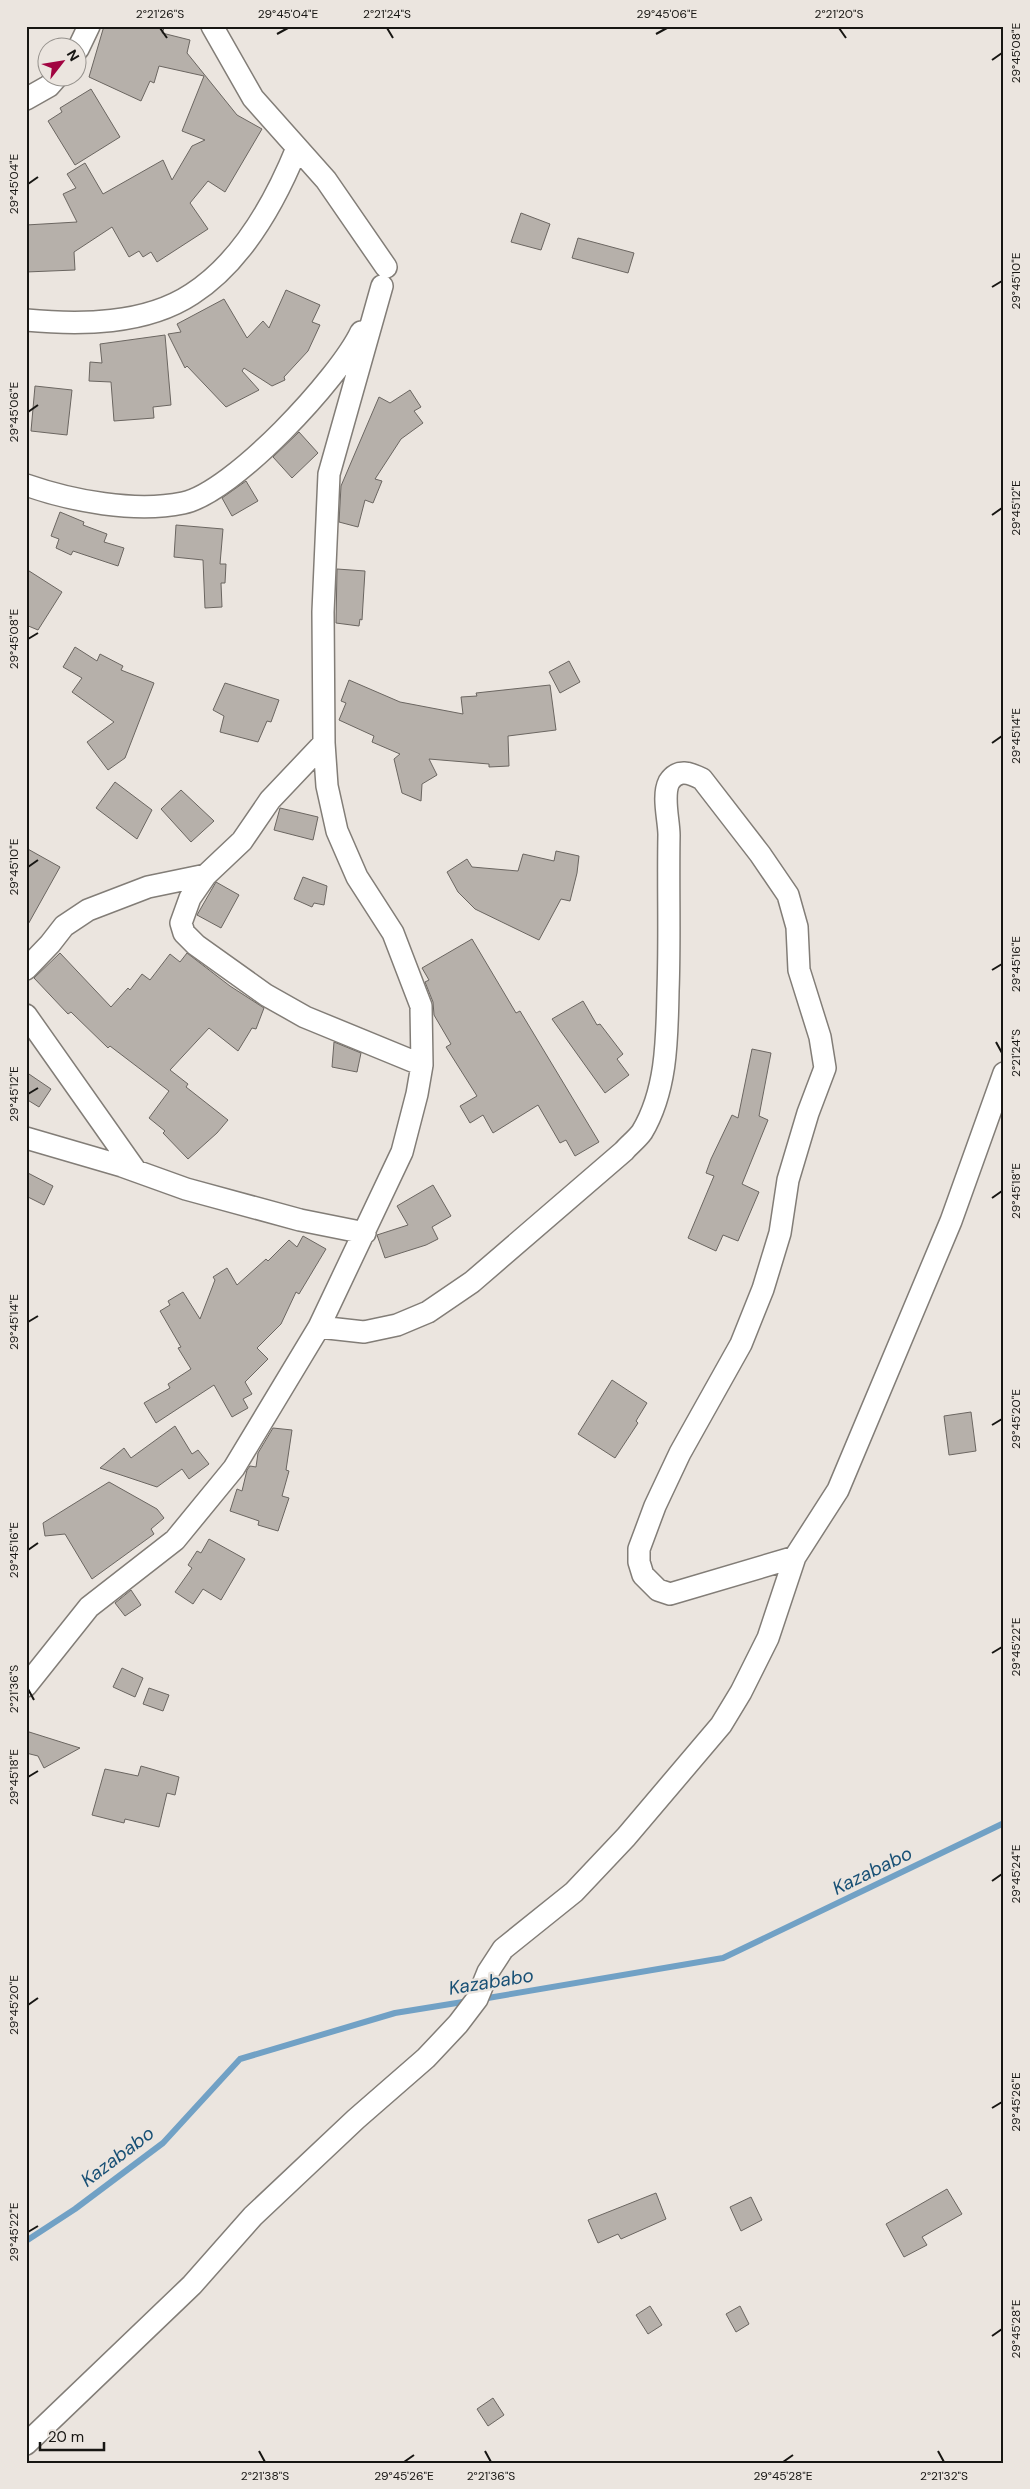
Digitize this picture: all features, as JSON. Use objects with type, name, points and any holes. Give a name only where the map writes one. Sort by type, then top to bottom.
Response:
[{"type":"street","points":[[83,38],[89,26]]},
{"type":"street","points":[[212,26],[253,98],[326,180],[386,267]]},
{"type":"street","points":[[26,99],[45,88]]},
{"type":"street","points":[[26,320],[62,323],[129,317],[166,307],[192,294],[230,260],[253,232],[281,186],[297,148]]},
{"type":"street","points":[[26,485],[54,494],[150,508],[186,503],[215,489],[289,426],[352,350],[382,286],[328,474],[323,612],[324,743],[327,786],[336,831],[357,877],[393,933],[421,1006],[422,1065],[417,1094],[402,1152],[365,1233],[319,1327],[234,1468],[175,1540],[89,1607],[26,1686]]},
{"type":"street","points":[[324,743],[270,800],[242,841],[206,875],[190,898],[181,923],[184,934],[196,946],[266,995],[305,1017],[422,1065]]},
{"type":"street","points":[[319,1327],[364,1332],[396,1325],[428,1312],[472,1282],[624,1152],[641,1133],[655,1102],[666,1059],[670,947],[669,822],[666,796],[669,783],[676,776],[682,772],[690,773],[702,779],[760,854],[788,895],[797,927],[799,970],[820,1037],[825,1068],[808,1113],[788,1180],[780,1233],[763,1289],[741,1344],[680,1453],[655,1506],[639,1549],[639,1562],[643,1575],[658,1590],[670,1594],[795,1558]]},
{"type":"street","points":[[26,969],[64,926],[88,910],[148,887],[206,875]]},
{"type":"street","points":[[26,1015],[136,1171]]},
{"type":"street","points":[[26,2444],[192,2285],[253,2216],[356,2119],[426,2058],[458,2024],[477,1999],[488,1972],[503,1950],[574,1892],[626,1837],[720,1725],[741,1692],[768,1638],[795,1558],[838,1490],[952,1221],[1004,1073]]},
{"type":"street","points":[[26,1138],[136,1171],[186,1189],[300,1220],[365,1233]]},
{"type":"building","points":[[104,26],[165,26],[162,33],[190,40],[187,53],[237,115],[262,129],[225,192],[208,181],[190,203],[208,229],[157,262],[151,252],[143,257],[139,251],[129,257],[112,227],[74,252],[75,270],[26,272],[26,225],[77,222],[63,194],[76,188],[67,174],[85,163],[103,194],[163,160],[172,180],[192,146],[205,140],[182,131],[204,76],[159,66],[154,83],[150,81],[141,101],[89,77]]},
{"type":"building","points":[[91,89],[120,137],[75,165],[48,121],[62,112],[60,108]]},
{"type":"building","points":[[521,213],[550,224],[541,250],[511,242]]},
{"type":"building","points":[[578,238],[634,253],[628,273],[572,258]]},
{"type":"building","points":[[286,290],[320,305],[312,322],[320,325],[308,351],[284,377],[285,380],[272,386],[244,368],[242,371],[259,390],[226,407],[187,366],[185,368],[168,334],[181,332],[177,324],[224,299],[247,338],[263,321],[269,328]]},
{"type":"building","points":[[165,335],[171,405],[153,407],[154,418],[114,421],[111,382],[89,381],[90,362],[102,363],[100,344]]},
{"type":"building","points":[[35,386],[72,390],[67,435],[31,431]]},
{"type":"building","points":[[410,390],[421,407],[414,411],[423,423],[401,439],[375,479],[382,481],[373,503],[365,500],[358,527],[339,522],[341,486],[379,397],[390,403]]},
{"type":"building","points":[[299,432],[318,453],[292,478],[273,457]]},
{"type":"building","points":[[246,481],[258,501],[232,516],[222,498]]},
{"type":"building","points":[[60,512],[84,522],[83,525],[107,534],[104,542],[124,548],[118,566],[73,551],[71,555],[56,548],[59,539],[51,536]]},
{"type":"building","points":[[176,525],[223,529],[220,564],[226,564],[225,583],[221,583],[222,607],[205,608],[203,560],[174,557]]},
{"type":"building","points":[[26,569],[62,592],[38,630],[26,625]]},
{"type":"building","points":[[337,569],[365,571],[362,620],[360,619],[359,626],[336,623]]},
{"type":"building","points":[[75,647],[97,661],[100,654],[123,666],[121,670],[154,683],[125,758],[108,770],[87,742],[114,722],[72,692],[82,678],[63,667]]},
{"type":"building","points":[[569,661],[580,682],[560,693],[549,672]]},
{"type":"building","points":[[349,680],[400,702],[463,714],[461,697],[477,696],[476,693],[550,685],[556,730],[508,736],[509,766],[489,767],[489,764],[429,759],[437,775],[422,784],[421,801],[402,793],[394,759],[400,754],[372,742],[374,736],[339,720],[346,703],[341,701]]},
{"type":"building","points":[[225,683],[279,700],[271,722],[267,721],[258,742],[220,732],[224,716],[213,710]]},
{"type":"building","points":[[115,782],[152,810],[137,839],[96,808]]},
{"type":"building","points":[[181,790],[214,821],[191,842],[161,809]]},
{"type":"building","points":[[280,808],[318,817],[313,840],[274,830]]},
{"type":"building","points":[[26,848],[60,867],[26,928]]},
{"type":"building","points":[[556,851],[579,856],[577,873],[570,901],[561,899],[539,940],[475,909],[458,892],[447,872],[467,859],[472,867],[518,871],[523,854],[554,861]]},
{"type":"building","points":[[303,877],[327,886],[324,905],[314,903],[312,907],[294,899]]},
{"type":"building","points":[[216,882],[239,895],[221,928],[197,915]]},
{"type":"building","points":[[472,939],[516,1013],[520,1011],[599,1142],[575,1156],[566,1140],[560,1143],[538,1105],[493,1133],[483,1115],[470,1123],[460,1106],[477,1096],[446,1047],[451,1044],[434,1015],[433,1002],[425,982],[429,980],[422,968]]},
{"type":"building","points":[[60,953],[111,1007],[128,988],[130,990],[142,974],[150,980],[170,954],[180,962],[187,953],[230,986],[264,1008],[256,1029],[252,1028],[238,1051],[209,1028],[170,1070],[188,1084],[186,1087],[228,1120],[217,1133],[188,1159],[163,1133],[165,1131],[149,1118],[169,1091],[110,1046],[108,1048],[71,1012],[68,1014],[34,978]]},
{"type":"building","points":[[583,1001],[597,1025],[600,1024],[623,1054],[617,1059],[629,1075],[605,1093],[552,1019]]},
{"type":"building","points":[[334,1042],[361,1053],[357,1072],[332,1067]]},
{"type":"building","points":[[752,1049],[771,1053],[759,1116],[768,1120],[742,1184],[759,1192],[738,1241],[723,1235],[716,1251],[688,1238],[714,1176],[706,1173],[711,1159],[732,1115],[738,1118]]},
{"type":"building","points":[[26,1072],[51,1089],[39,1107],[26,1099]]},
{"type":"building","points":[[26,1172],[53,1186],[44,1205],[26,1196]]},
{"type":"building","points":[[433,1185],[451,1216],[432,1227],[438,1239],[426,1245],[385,1258],[377,1235],[408,1225],[397,1206]]},
{"type":"building","points":[[303,1236],[326,1249],[299,1294],[296,1292],[281,1324],[257,1348],[268,1359],[245,1382],[252,1394],[243,1399],[248,1408],[232,1417],[214,1385],[156,1423],[144,1403],[170,1388],[168,1384],[191,1369],[178,1348],[181,1347],[160,1311],[170,1305],[168,1301],[183,1292],[200,1319],[215,1280],[213,1277],[227,1268],[237,1285],[266,1259],[268,1261],[289,1240],[297,1247]]},
{"type":"building","points":[[612,1380],[647,1403],[636,1421],[638,1423],[615,1458],[578,1434]]},
{"type":"building","points":[[971,1412],[976,1451],[949,1455],[944,1416]]},
{"type":"building","points":[[175,1426],[192,1454],[198,1450],[209,1464],[189,1479],[182,1469],[157,1487],[100,1468],[124,1448],[131,1458]]},
{"type":"building","points":[[273,1428],[292,1430],[286,1470],[289,1471],[282,1496],[289,1498],[278,1531],[258,1525],[259,1521],[230,1511],[237,1489],[242,1491],[247,1470],[250,1466],[256,1467],[258,1453]]},
{"type":"building","points":[[109,1482],[157,1509],[164,1518],[151,1529],[154,1534],[92,1579],[65,1534],[45,1536],[43,1523]]},
{"type":"building","points":[[209,1539],[245,1559],[221,1600],[203,1589],[193,1604],[175,1592],[192,1568],[188,1565],[197,1551],[201,1553]]},
{"type":"building","points":[[131,1590],[141,1605],[125,1616],[115,1603]]},
{"type":"building","points":[[122,1668],[143,1678],[135,1697],[113,1687]]},
{"type":"building","points":[[149,1688],[169,1695],[163,1711],[143,1704]]},
{"type":"building","points":[[26,1731],[80,1748],[44,1768],[38,1756],[26,1753]]},
{"type":"building","points":[[141,1766],[179,1777],[175,1795],[167,1793],[159,1827],[125,1819],[124,1823],[92,1815],[105,1769],[138,1776]]},
{"type":"building","points":[[947,2189],[962,2214],[922,2237],[927,2245],[904,2257],[886,2224]]},
{"type":"building","points":[[656,2193],[666,2219],[621,2239],[618,2234],[598,2243],[588,2220]]},
{"type":"building","points":[[751,2197],[762,2220],[741,2231],[730,2207]]},
{"type":"building","points":[[650,2306],[662,2325],[648,2334],[636,2315]]},
{"type":"building","points":[[740,2306],[749,2324],[736,2332],[726,2314]]},
{"type":"building","points":[[493,2398],[504,2415],[488,2426],[477,2409]]},
{"type":"waterway","name":"Kazababo","points":[[482,1999],[723,1958],[1004,1823]]},
{"type":"waterway","name":"Kazababo","points":[[26,2241],[75,2209],[163,2143],[240,2059],[395,2013],[469,2001]]}]
